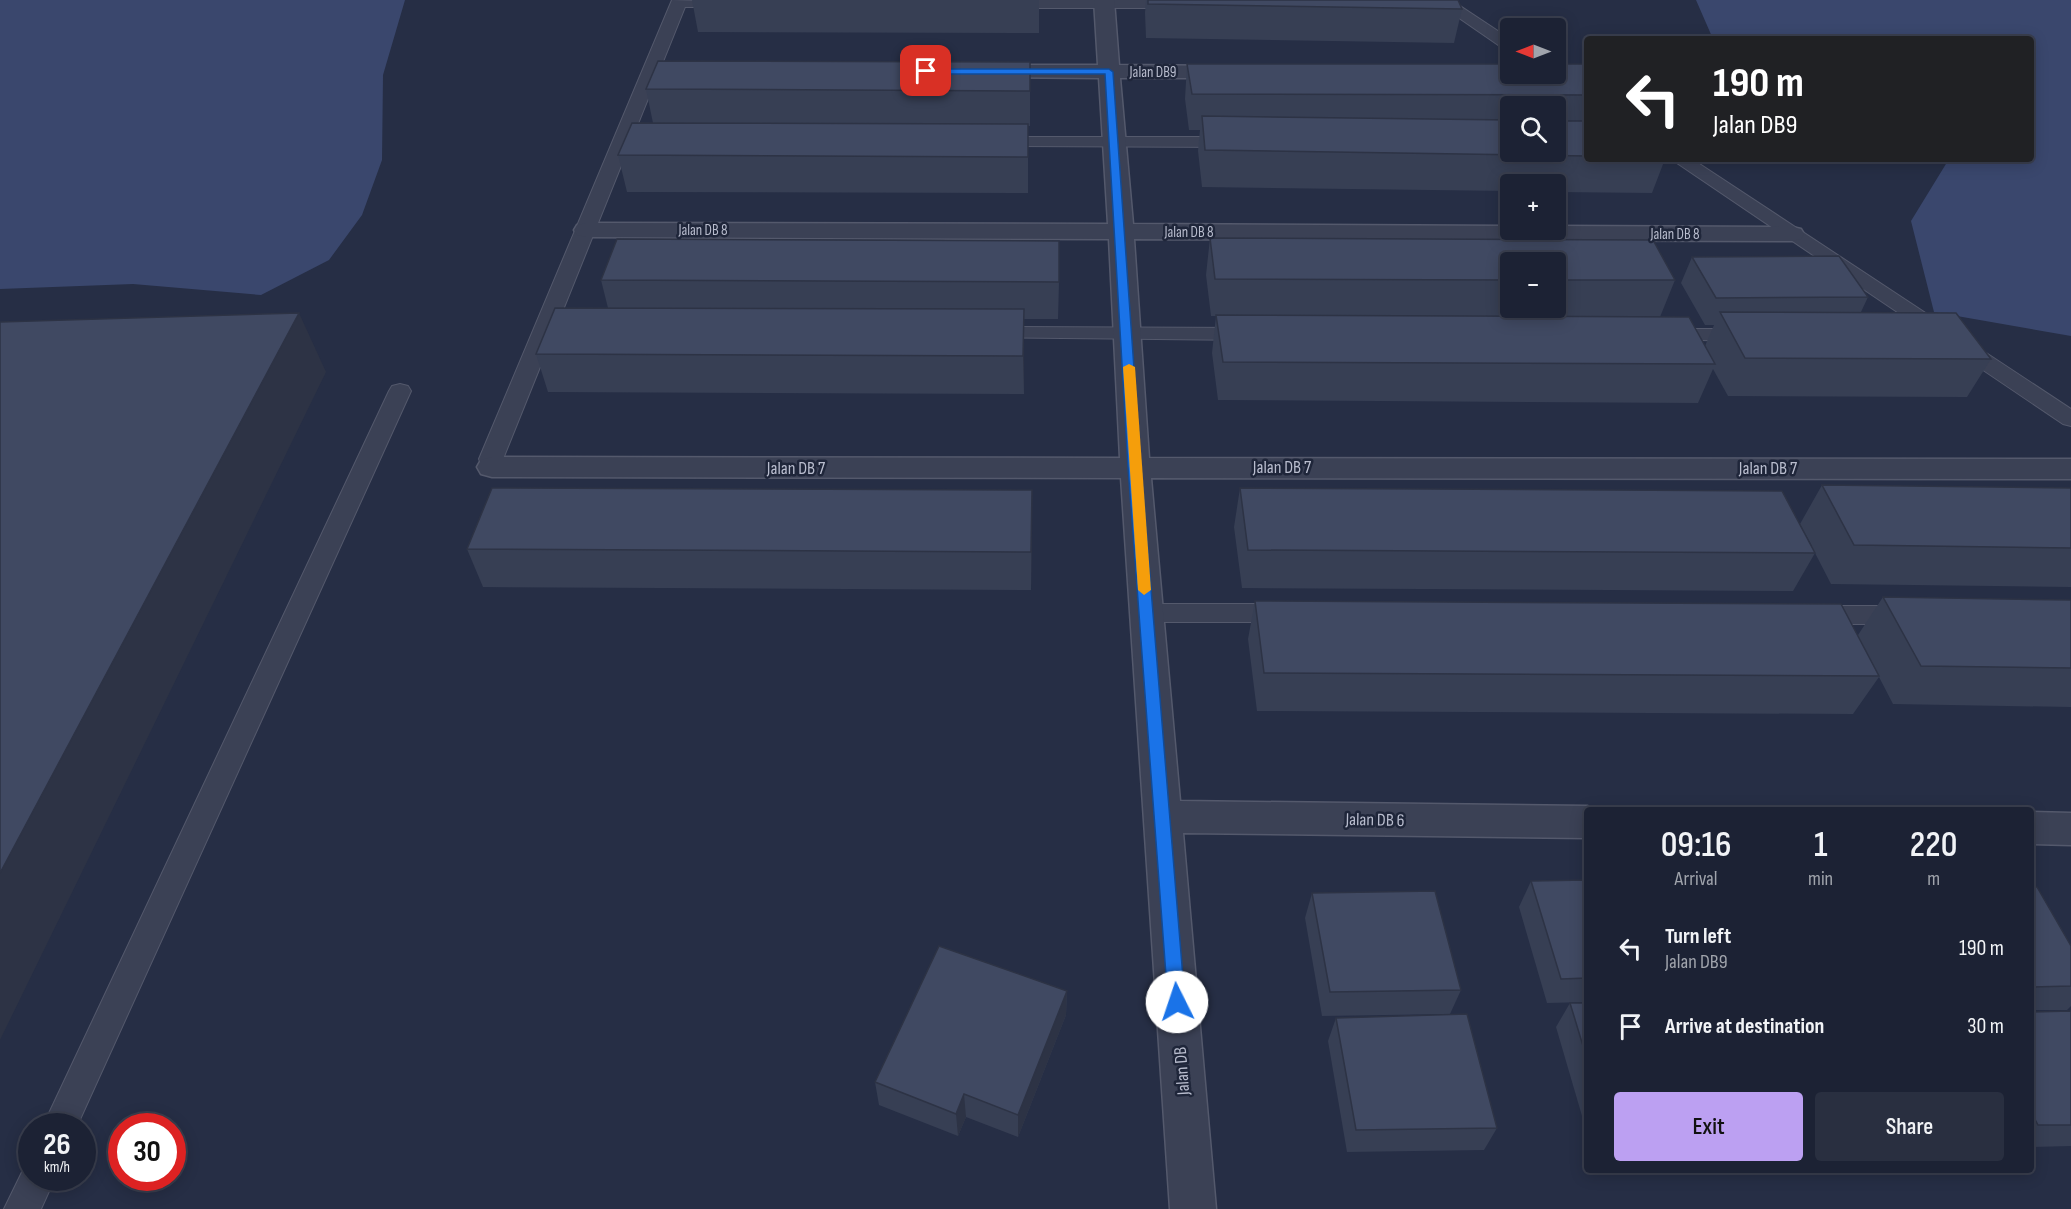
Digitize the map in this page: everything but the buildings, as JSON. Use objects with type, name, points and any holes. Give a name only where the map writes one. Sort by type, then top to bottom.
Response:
[{"type":"street","name":"Jalan DB","points":[[1104,1],[1135,467],[1193,1209]]},
{"type":"street","points":[[651,71],[675,71]]},
{"type":"street","name":"Jalan DB9","points":[[968,71],[1251,72]]},
{"type":"street","name":"Jalan DB 8","points":[[586,230],[1792,234]]},
{"type":"street","name":"Jalan DB 7","points":[[492,467],[2071,469]]},
{"type":"street","name":"Jalan DB 6","points":[[1162,817],[1584,822]]},
{"type":"street","points":[[2034,828],[2071,829]]},
{"type":"lane","points":[[492,467],[491,459],[680,1],[738,2]]},
{"type":"lane","points":[[986,3],[1104,1],[1199,3]]},
{"type":"lane","points":[[1423,4],[1444,2],[1500,39]]},
{"type":"lane","points":[[622,142],[645,142]]},
{"type":"lane","points":[[974,142],[1246,142]]},
{"type":"lane","points":[[1684,162],[2071,419]]},
{"type":"lane","points":[[544,332],[567,332]]},
{"type":"lane","points":[[972,333],[1269,334]]},
{"type":"lane","points":[[1637,335],[1767,335]]},
{"type":"lane","points":[[1910,336],[1945,336]]},
{"type":"lane","points":[[66,1113],[400,391]]},
{"type":"lane","points":[[1146,613],[1312,613]]},
{"type":"lane","points":[[1786,615],[1929,615]]},
{"type":"lane","points":[[22,1209],[31,1191]]},
{"type":"water","points":[[0,0],[405,0],[383,75],[382,160],[362,215],[329,260],[261,295],[133,284],[0,289]]},
{"type":"water","points":[[1696,0],[2071,0],[2071,336],[1934,312],[1911,221],[1947,162],[2034,162],[2034,36],[1712,36]]},
{"type":"slow traffic","points":[[1129,367],[1144,590]]},
{"type":"route","points":[[926,71],[1109,72],[1135,467],[1177,1002]]}]
